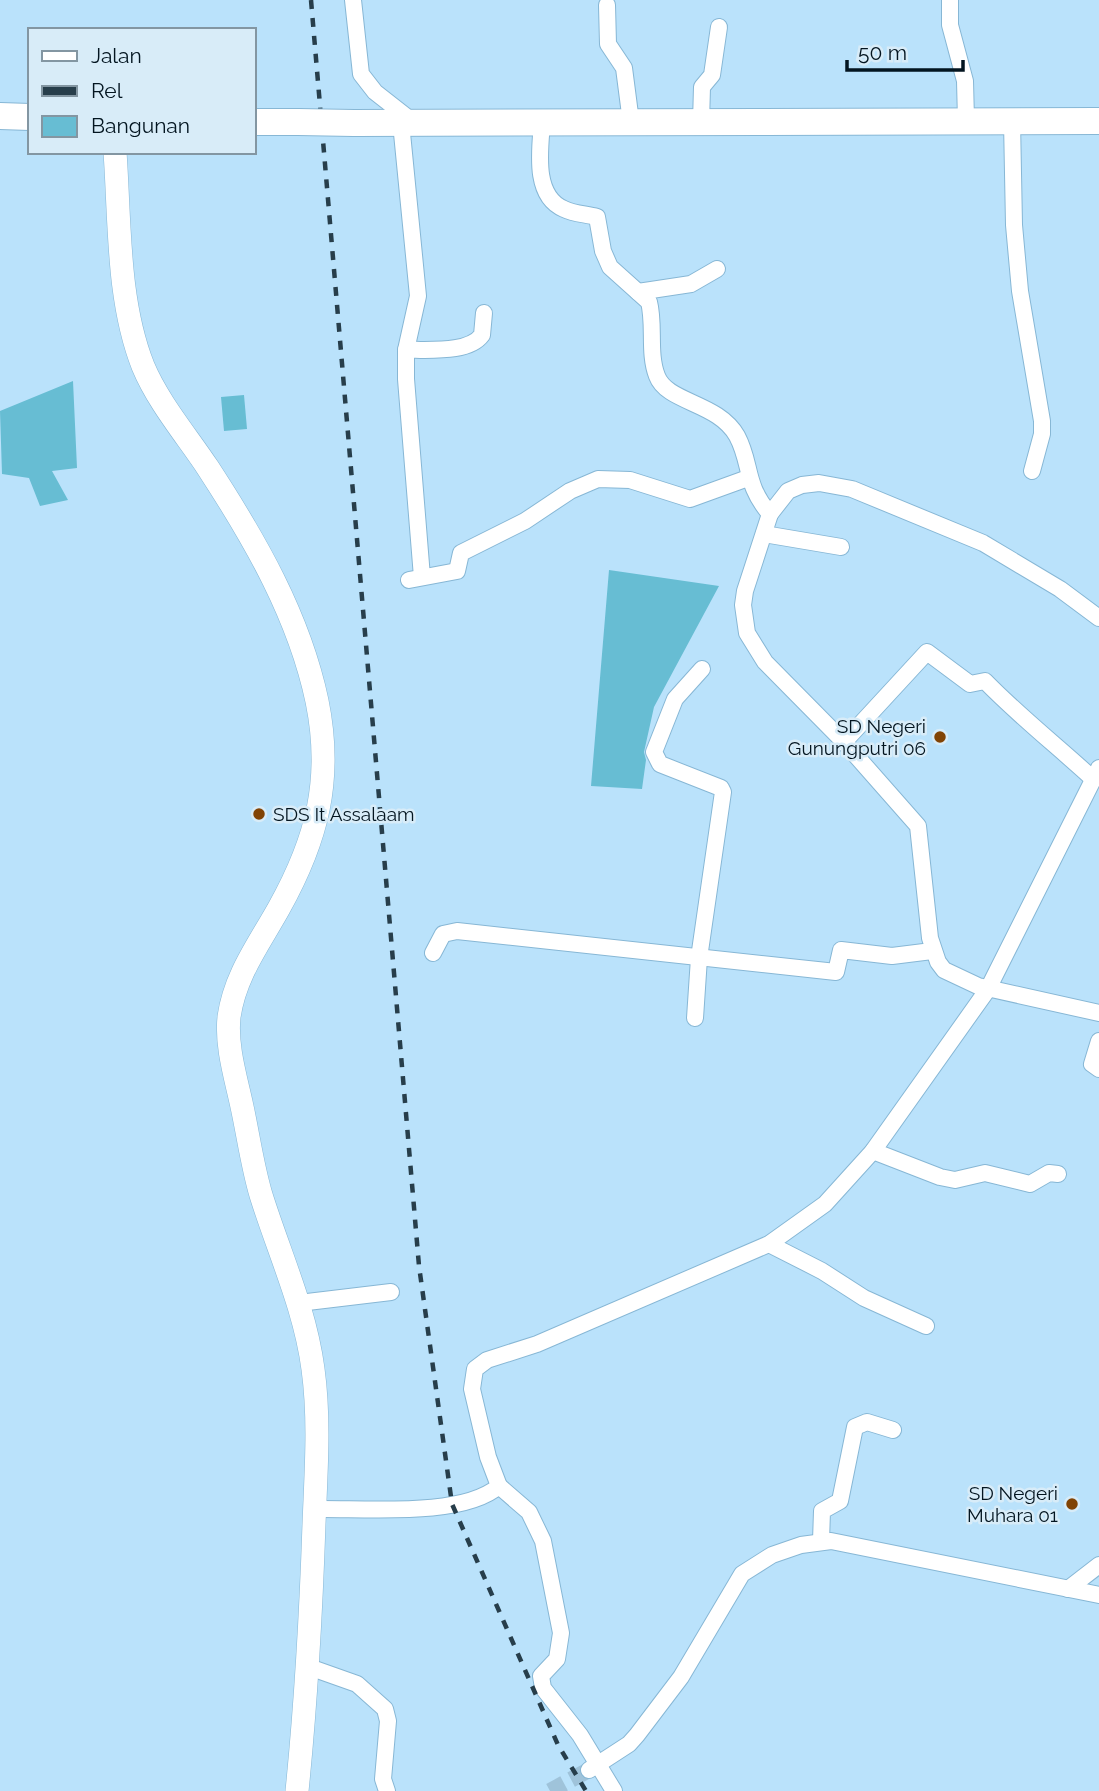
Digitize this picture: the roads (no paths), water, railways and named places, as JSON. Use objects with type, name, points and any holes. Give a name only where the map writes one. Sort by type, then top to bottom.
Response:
[{"type":"main road","points":[[0,117],[28,117]]},
{"type":"main road","points":[[256,122],[1099,121]]},
{"type":"street","points":[[353,0],[361,74],[375,92],[408,123],[418,296],[406,350],[415,579],[457,571],[461,553],[525,521],[570,491],[598,479],[630,480],[690,499],[748,478]]},
{"type":"street","points":[[950,0],[950,25],[965,81],[966,120]]},
{"type":"street","points":[[607,5],[608,44],[624,68],[631,122]]},
{"type":"street","points":[[701,122],[702,87],[712,75],[719,27]]},
{"type":"street","points":[[1012,121],[1017,264],[1042,421],[1042,434],[1032,471]]},
{"type":"street","points":[[542,123],[540,159],[546,192],[552,201],[566,210],[597,217],[603,251],[610,267],[650,305],[653,357],[658,379],[671,392],[724,418],[737,436],[748,478],[757,499],[770,514]]},
{"type":"street","points":[[115,154],[126,299],[138,351],[154,387],[212,474],[271,574],[300,640],[318,705],[324,772],[321,803],[310,846],[280,906],[248,959],[234,992],[228,1038],[260,1192],[299,1303],[313,1366],[318,1432],[309,1667],[297,1791]]},
{"type":"street","points":[[638,292],[691,284],[717,269]]},
{"type":"street","points":[[406,350],[441,349],[474,342],[482,335],[484,313]]},
{"type":"street","points":[[1099,618],[992,547],[852,489],[819,483],[802,485],[788,491],[770,514],[743,605],[747,633],[765,662],[844,742],[918,826],[932,951],[944,970],[988,989],[1099,1013]]},
{"type":"street","points":[[764,534],[841,547]]},
{"type":"street","points":[[614,1791],[593,1767],[580,1735],[543,1688],[541,1676],[557,1659],[561,1633],[543,1541],[528,1512],[499,1486],[488,1457],[472,1389],[472,1376],[480,1365],[537,1344],[769,1244],[825,1204],[873,1150],[988,989],[1096,773],[1024,722],[985,681],[970,684],[927,652],[844,742]]},
{"type":"street","points":[[695,1018],[699,958],[723,792],[721,788],[660,764],[653,752],[677,695],[702,669]]},
{"type":"street","points":[[433,953],[443,934],[457,931],[836,972],[841,950],[892,956],[932,951]]},
{"type":"street","points":[[1099,1041],[1092,1064],[1099,1069]]},
{"type":"street","points":[[873,1150],[951,1180],[985,1172],[1030,1184],[1049,1173],[1058,1174]]},
{"type":"street","points":[[769,1244],[822,1271],[864,1298],[926,1326]]},
{"type":"street","points":[[299,1303],[391,1292]]},
{"type":"street","points":[[821,1541],[821,1515],[826,1508],[839,1501],[855,1427],[867,1422],[893,1430]]},
{"type":"street","points":[[315,1508],[452,1504],[482,1498],[499,1486]]},
{"type":"street","points":[[593,1767],[629,1744],[681,1677],[742,1574],[772,1555],[821,1541],[1099,1595]]},
{"type":"street","points":[[1068,1589],[1099,1565]]},
{"type":"street","points":[[309,1667],[358,1684],[385,1709],[388,1721],[383,1779],[387,1791]]},
{"type":"tunnel","points":[[550,1791],[589,1770]]},
{"type":"railway","points":[[311,0],[419,1266],[452,1504],[558,1745],[586,1791]]},
{"type":"place","name":"SD Negeri Gunungputri 06","points":[[940,737]]},
{"type":"place","name":"SDS It Assalaam","points":[[259,814]]},
{"type":"place","name":"SD Negeri Muhara 01","points":[[1072,1504]]}]
